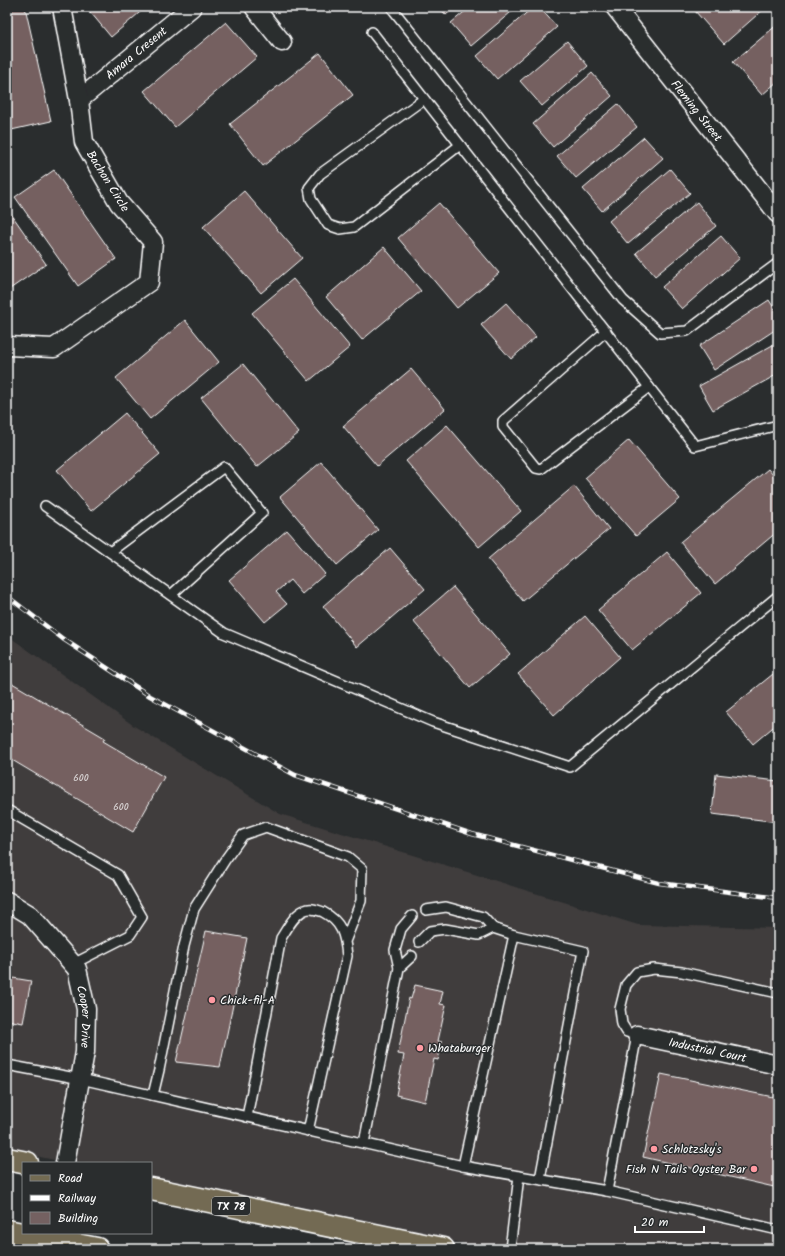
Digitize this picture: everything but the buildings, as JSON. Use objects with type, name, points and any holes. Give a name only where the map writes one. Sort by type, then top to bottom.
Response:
[{"type":"main road","points":[[7,1159],[22,1162]]},
{"type":"main road","name":"TX 78","points":[[152,1189],[443,1249]]},
{"type":"main road","points":[[7,1231],[97,1249]]},
{"type":"street","name":"Bachon Circle","points":[[7,346],[54,348],[149,282],[153,242],[119,203],[84,142],[79,100],[62,7]]},
{"type":"street","name":"Amara Cresent","points":[[79,100],[192,7]]},
{"type":"street","points":[[254,7],[282,42]]},
{"type":"street","name":"Fleming Street","points":[[615,7],[778,214]]},
{"type":"street","name":"Cooper Drive","points":[[7,901],[30,915],[77,969],[86,1009],[86,1052],[65,1162]]},
{"type":"street","name":"Industrial Court","points":[[637,1035],[778,1065]]},
{"type":"lane","points":[[391,7],[623,300],[660,332],[687,331],[778,263]]},
{"type":"lane","points":[[372,32],[695,446],[778,425]]},
{"type":"lane","points":[[424,99],[320,174],[310,188],[311,199],[328,225],[340,230],[354,227],[460,145]]},
{"type":"lane","points":[[606,331],[503,421],[503,427],[536,468],[541,469],[649,387]]},
{"type":"lane","points":[[110,552],[224,467],[262,514],[171,595]]},
{"type":"lane","points":[[45,506],[224,634],[433,722],[570,767],[778,596]]},
{"type":"lane","points":[[7,810],[118,876],[142,917],[130,935],[73,964]]},
{"type":"lane","points":[[153,1095],[184,946],[194,909],[224,860],[243,835],[266,828],[348,857],[362,869],[361,900],[346,939]]},
{"type":"lane","points":[[426,910],[446,907],[483,917],[493,928],[514,935],[583,952],[540,1179]]},
{"type":"lane","points":[[247,1117],[280,938],[295,918],[305,910],[316,909],[329,916],[340,925],[346,939],[347,956],[308,1130]]},
{"type":"lane","points":[[364,1143],[399,968],[395,950],[401,929],[412,916]]},
{"type":"lane","points":[[419,942],[430,931],[445,929],[479,935],[493,928]]},
{"type":"lane","points":[[463,1166],[514,935]]},
{"type":"lane","points":[[399,968],[412,956]]},
{"type":"lane","points":[[607,1191],[637,1035],[627,1032],[622,1024],[620,1009],[626,985],[637,972],[654,969],[682,972],[778,993]]},
{"type":"lane","points":[[7,1065],[81,1079],[463,1166],[607,1191],[778,1230]]},
{"type":"lane","points":[[510,1249],[519,1176]]},
{"type":"shaded area","points":[[7,635],[134,726],[280,814],[638,925],[778,928],[778,1249],[491,1249],[152,1180],[152,1162],[64,1162],[7,1150]]},
{"type":"railway","points":[[7,596],[63,639],[150,696],[295,775],[472,834],[659,883],[778,898]]},
{"type":"place","name":"Chick-fil-A","points":[[212,1000]]},
{"type":"place","name":"Whataburger","points":[[420,1048]]},
{"type":"place","name":"Schlotzsky's","points":[[654,1149]]},
{"type":"place","name":"Fish N Tails Oyster Bar","points":[[754,1169]]}]
